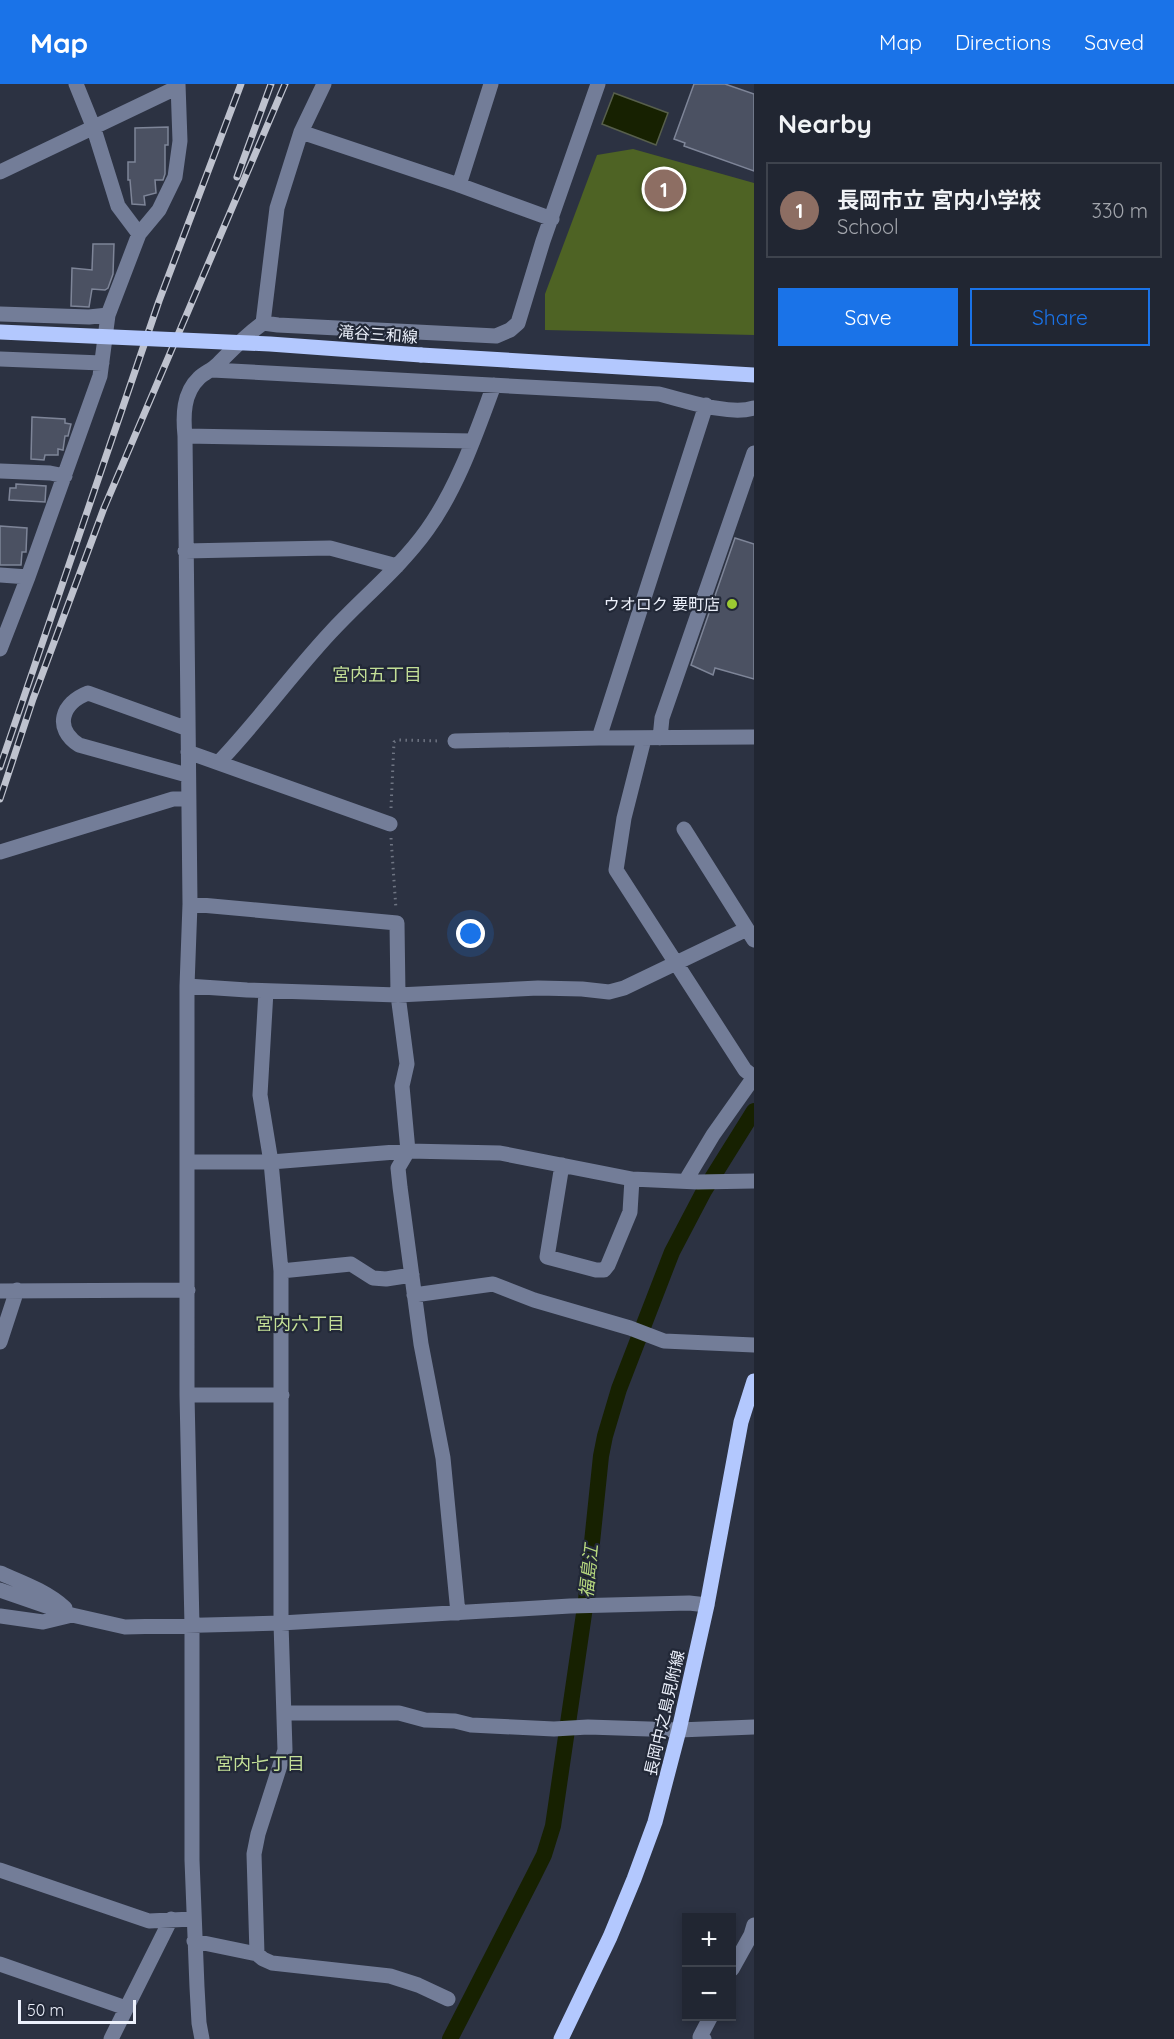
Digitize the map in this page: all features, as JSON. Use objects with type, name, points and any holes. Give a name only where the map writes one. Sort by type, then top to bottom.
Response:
[{"type":"main road","name":"滝谷三和線","points":[[0,332],[270,344],[754,375]]},
{"type":"main road","name":"長岡中之島見附線","points":[[561,2039],[610,1936],[655,1822],[679,1730],[707,1605],[741,1422],[754,1381]]},
{"type":"street","points":[[76,84],[93,126],[118,206],[139,234]]},
{"type":"street","points":[[263,323],[277,208],[301,132],[324,84]]},
{"type":"street","points":[[459,185],[491,84]]},
{"type":"street","points":[[202,2039],[194,1941],[191,1804],[192,1626],[187,1395],[187,986],[190,904],[183,412],[191,388],[200,377],[212,370],[250,331],[263,323],[278,326],[496,336],[510,330],[518,322],[598,84]]},
{"type":"street","points":[[0,172],[178,85],[180,141],[175,177],[159,210],[139,234],[108,315],[100,376],[0,649]]},
{"type":"street","points":[[301,132],[552,219]]},
{"type":"street","points":[[0,314],[89,317],[108,315]]},
{"type":"street","points":[[0,359],[102,363]]},
{"type":"street","points":[[212,370],[658,394],[736,410],[754,408]]},
{"type":"street","points":[[219,762],[249,731],[330,633],[397,566],[428,529],[451,489],[473,441],[494,385]]},
{"type":"street","points":[[599,738],[706,405]]},
{"type":"street","points":[[185,436],[473,441]]},
{"type":"street","points":[[660,738],[662,718],[754,453]]},
{"type":"street","points":[[0,471],[65,476]]},
{"type":"street","points":[[185,551],[330,548],[397,566]]},
{"type":"street","points":[[0,575],[28,577]]},
{"type":"street","points":[[187,775],[79,745],[72,741],[67,733],[64,721],[65,711],[69,704],[88,693],[188,729]]},
{"type":"street","points":[[455,741],[754,737]]},
{"type":"street","points":[[644,739],[624,818],[616,870],[745,1070],[754,1077],[713,1135],[692,1181]]},
{"type":"street","points":[[188,752],[390,824]]},
{"type":"street","points":[[0,852],[173,799],[187,799]]},
{"type":"street","points":[[187,986],[266,991],[398,994],[538,988],[609,992],[624,988],[674,963],[750,934],[684,829]]},
{"type":"street","points":[[190,904],[397,923],[398,994],[406,1064],[402,1086],[408,1151],[398,1168],[421,1344],[443,1458],[458,1613]]},
{"type":"street","points":[[257,1954],[254,1854],[258,1834],[285,1750],[281,1623],[281,1271],[271,1162],[260,1095],[266,991]]},
{"type":"street","points":[[187,1162],[271,1162],[408,1151],[500,1153],[632,1179],[735,1183],[754,1181]]},
{"type":"street","points":[[562,1165],[547,1257],[597,1270],[604,1270],[608,1264],[630,1212],[632,1179]]},
{"type":"street","points":[[281,1271],[351,1264],[373,1278],[386,1279],[412,1275]]},
{"type":"street","points":[[414,1295],[493,1284],[534,1300],[630,1328],[664,1341],[754,1345]]},
{"type":"street","points":[[0,1342],[17,1290]]},
{"type":"street","points":[[0,1291],[188,1290]]},
{"type":"street","points":[[187,1395],[282,1395]]},
{"type":"street","points":[[0,1574],[34,1587],[55,1599],[72,1615]]},
{"type":"street","points":[[0,1590],[72,1615],[125,1627],[281,1623],[605,1604],[689,1603],[707,1605]]},
{"type":"street","points":[[0,1616],[43,1622],[72,1615]]},
{"type":"street","points":[[284,1713],[399,1713],[425,1720],[454,1721],[471,1725],[554,1729],[588,1727],[679,1730],[754,1727]]},
{"type":"street","points":[[0,1870],[149,1921],[193,1919]]},
{"type":"street","points":[[111,2039],[171,1919]]},
{"type":"street","points":[[733,1967],[751,1935],[754,1924]]},
{"type":"street","points":[[194,1941],[257,1954],[272,1963],[390,1976],[418,1985],[448,1999]]},
{"type":"street","points":[[0,1964],[126,2008]]},
{"type":"street","points":[[701,2038],[709,2021]]},
{"type":"path","points":[[397,923],[390,824],[394,742],[398,740],[455,741]]},
{"type":"green space","points":[[633,149],[754,183],[754,335],[545,330],[545,294],[597,155]]},
{"type":"shaded area","points":[[614,93],[668,113],[656,145],[602,124]]},
{"type":"building","points":[[694,84],[725,84],[754,94],[754,171],[684,146],[685,143],[674,139]]},
{"type":"building","points":[[168,127],[163,180],[155,180],[156,193],[144,196],[145,205],[132,204],[128,162],[135,162],[135,128]]},
{"type":"building","points":[[93,244],[114,244],[113,274],[108,288],[105,290],[92,289],[89,307],[71,306],[72,268],[92,270]]},
{"type":"building","points":[[32,417],[65,419],[65,423],[71,424],[68,436],[65,436],[63,450],[58,449],[58,455],[45,455],[44,460],[31,459]]},
{"type":"building","points":[[16,484],[46,486],[45,502],[9,500],[10,488],[16,488]]},
{"type":"building","points":[[0,526],[27,528],[26,552],[22,552],[21,565],[0,565]]},
{"type":"building","name":"ウオロク 要町店","points":[[735,538],[754,544],[754,679],[715,668],[713,675],[691,665]]},
{"type":"waterway","name":"福島江","points":[[450,2039],[544,1855],[553,1826],[586,1600],[601,1456],[619,1389],[672,1252],[704,1191],[754,1111]]},
{"type":"railway","points":[[0,767],[159,301],[241,84]]},
{"type":"railway","points":[[237,177],[271,84]]},
{"type":"railway","points":[[0,799],[33,699],[104,508],[285,84]]},
{"type":"place","name":"長岡市立 宮内小学校","points":[[664,189]]},
{"type":"place","name":"ウオロク 要町店","points":[[732,604]]},
{"type":"district","name":"宮内五丁目","points":[[377,675]]},
{"type":"district","name":"宮内六丁目","points":[[300,1324]]},
{"type":"district","name":"宮内七丁目","points":[[260,1764]]}]
